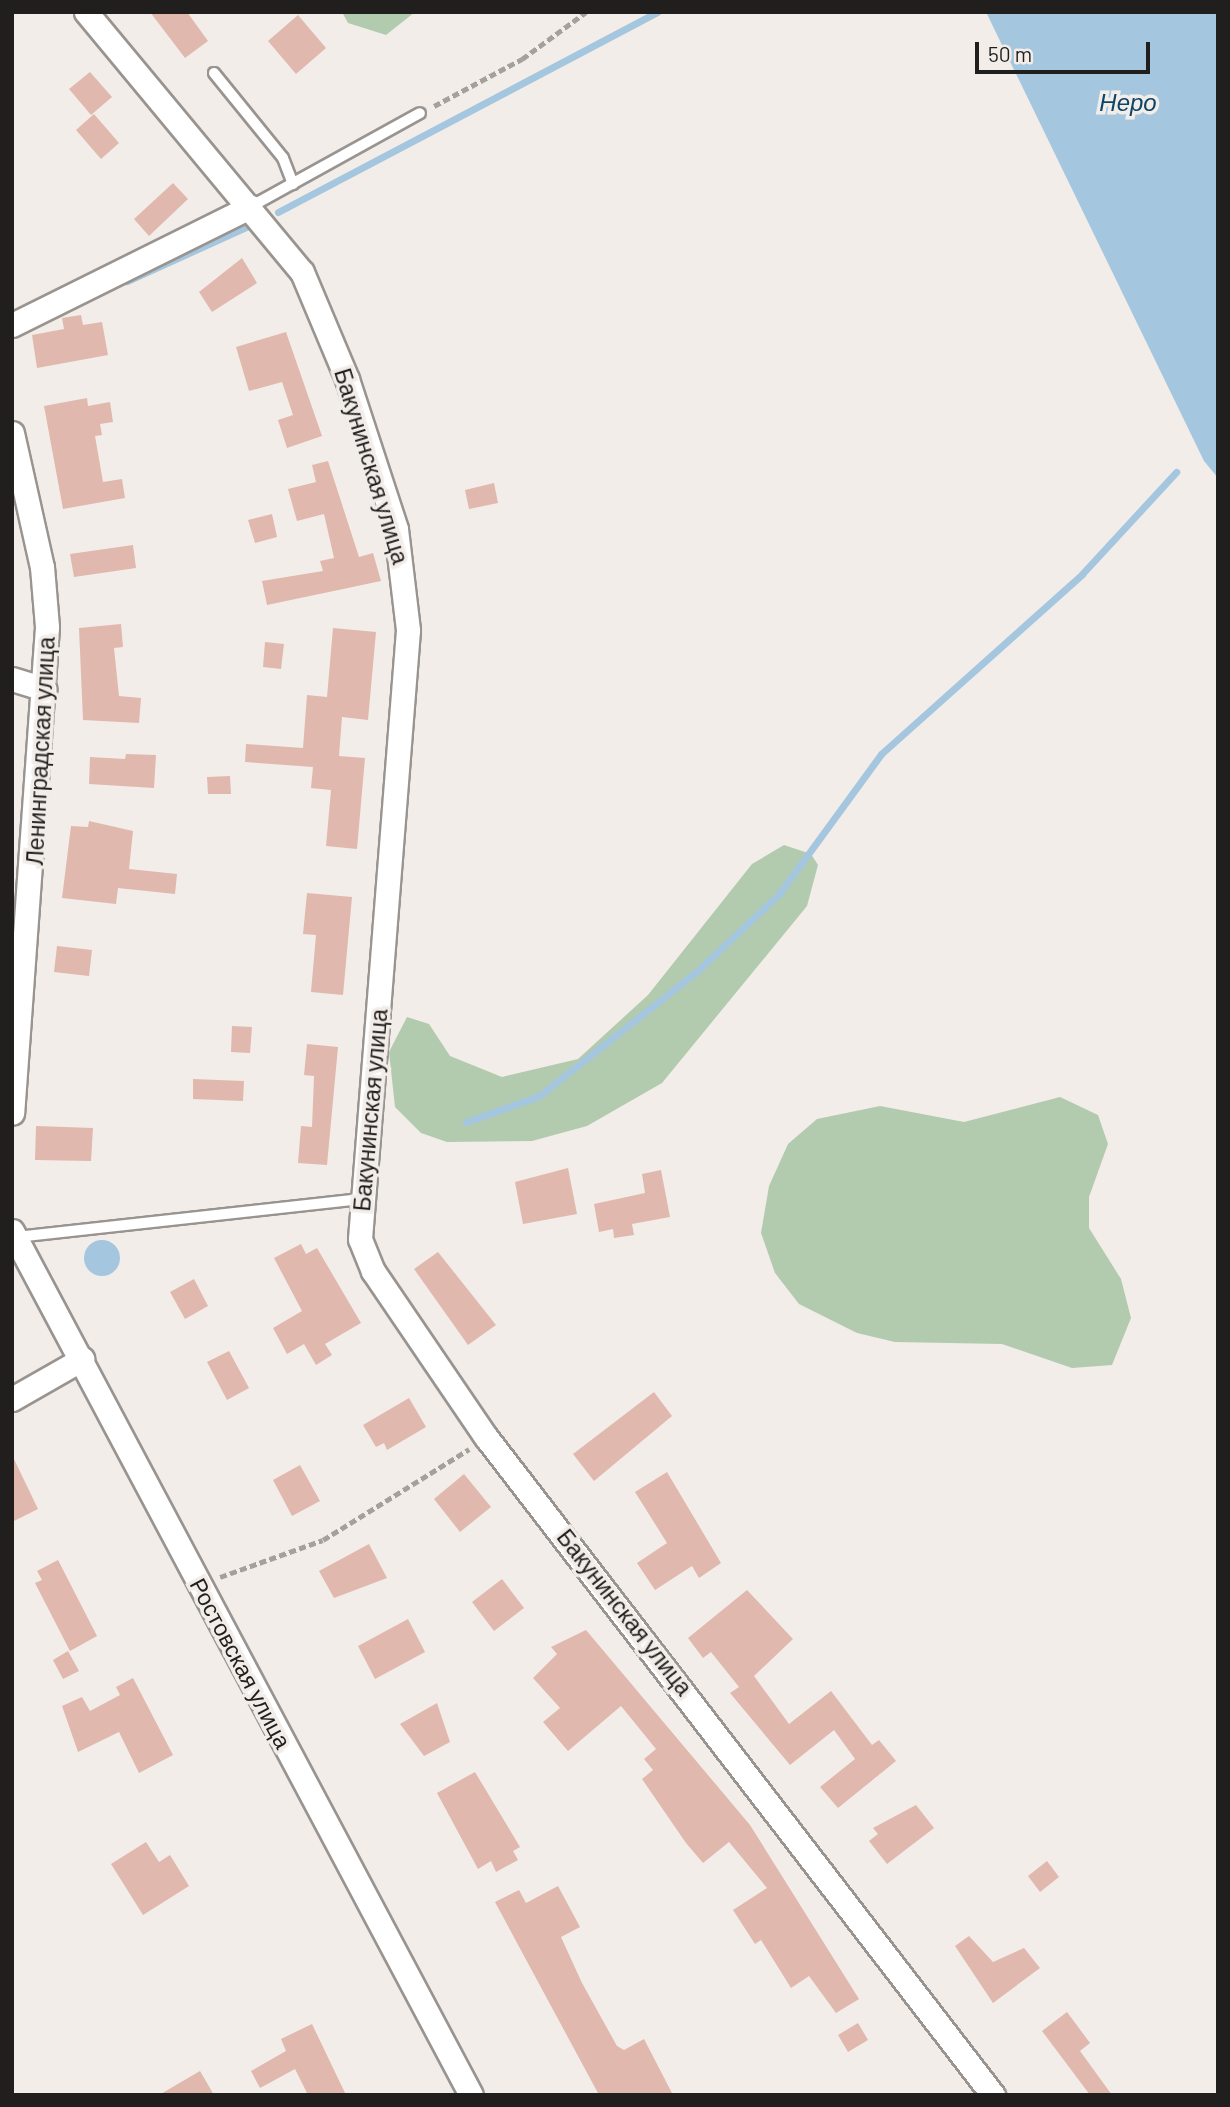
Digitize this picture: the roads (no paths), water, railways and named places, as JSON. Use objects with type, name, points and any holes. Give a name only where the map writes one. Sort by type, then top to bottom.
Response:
[{"type":"street","name":"Бакунинская улица","points":[[86,12],[302,272],[347,379],[396,529],[408,594],[360,1239],[373,1271],[486,1437],[993,2095]]},
{"type":"street","points":[[12,325],[250,207]]},
{"type":"street","name":"Ленинградская улица","points":[[12,432],[42,567],[44,689],[12,1113]]},
{"type":"street","points":[[12,679],[44,689]]},
{"type":"street","name":"Ростовская улица","points":[[15,1234],[471,2095]]},
{"type":"street","points":[[12,1399],[82,1359]]},
{"type":"lane","points":[[214,73],[283,158],[293,184]]},
{"type":"lane","points":[[250,207],[420,113]]},
{"type":"lane","points":[[15,1234],[363,1199]]},
{"type":"water","name":"Неро","points":[[986,12],[1218,12],[1218,478],[1204,461]]},
{"type":"water","points":[[102,1240],[115,1245],[120,1258],[115,1271],[102,1276],[89,1271],[84,1258],[89,1245]]},
{"type":"waterway","points":[[278,212],[657,12]]},
{"type":"waterway","points":[[127,281],[248,226]]},
{"type":"waterway","points":[[466,1122],[539,1096],[695,973],[779,894],[881,754],[1082,574],[1176,472]]}]
